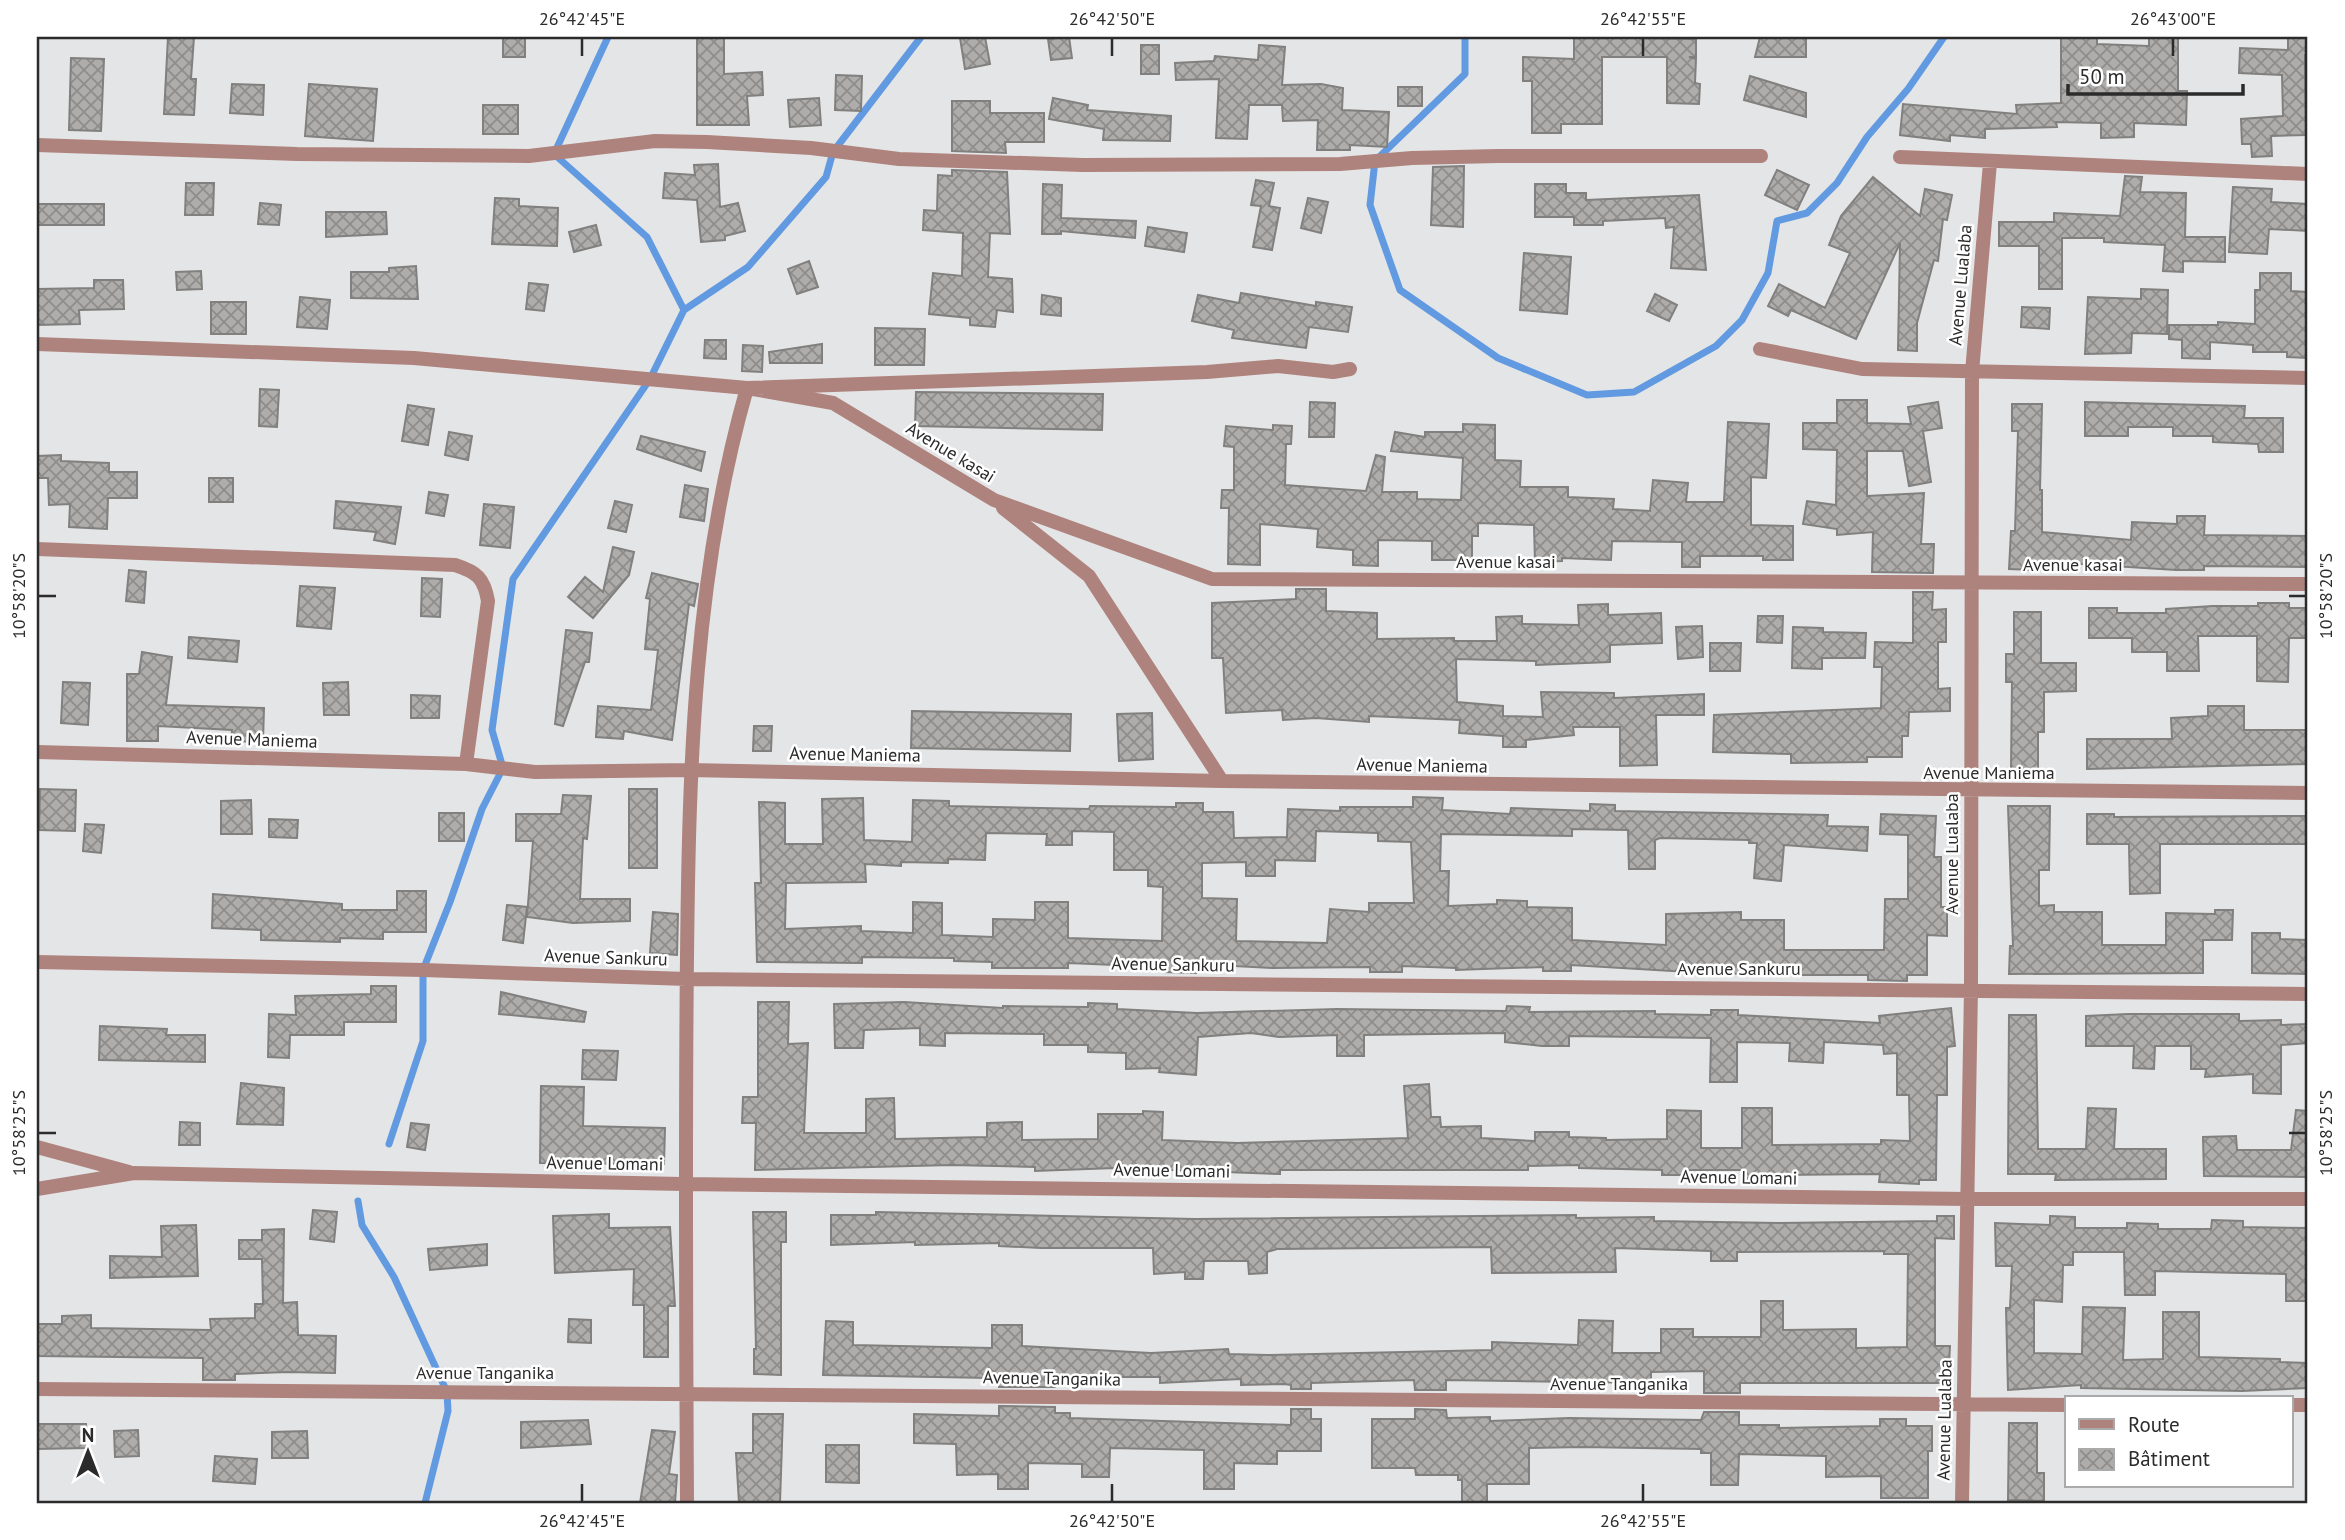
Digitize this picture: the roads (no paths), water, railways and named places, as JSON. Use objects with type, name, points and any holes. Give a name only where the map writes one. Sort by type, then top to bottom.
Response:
[{"type":"street","points":[[37,145],[297,154],[529,156],[655,141],[799,147],[899,159],[1122,165],[1340,164],[1412,158],[1498,156],[1761,156]]},
{"type":"street","points":[[1900,157],[1990,163],[2308,174]]},
{"type":"street","name":"Avenue Lualaba","points":[[1962,1503],[1971,989],[1972,372],[1990,163]]},
{"type":"street","points":[[37,344],[414,358],[747,388],[1207,372],[1279,366],[1333,372],[1349,369]]},
{"type":"street","points":[[1760,349],[1862,369],[2308,378]]},
{"type":"street","points":[[687,1503],[683,1184],[689,770],[716,513],[747,388]]},
{"type":"street","name":"Avenue kasai","points":[[747,388],[833,403],[994,500],[1212,579],[2308,584]]},
{"type":"street","points":[[994,500],[1089,576],[1222,781]]},
{"type":"street","points":[[37,549],[325,558],[455,565],[474,571],[485,584],[488,601],[466,764]]},
{"type":"street","name":"Avenue Maniema","points":[[37,752],[466,764],[535,772],[689,770],[1971,792],[2308,793]]},
{"type":"street","name":"Avenue Sankuru","points":[[37,962],[687,979],[2308,994]]},
{"type":"street","points":[[37,1147],[134,1173]]},
{"type":"street","name":"Avenue Lomani","points":[[37,1189],[134,1173],[683,1184],[1968,1199],[2308,1199]]},
{"type":"street","name":"Avenue Tanganika","points":[[37,1390],[686,1392],[2065,1405]]},
{"type":"waterway","points":[[608,37],[554,154],[647,237],[684,310]]},
{"type":"waterway","points":[[389,1144],[423,1041],[423,970],[482,809],[503,768],[492,730],[513,579],[650,379],[684,310],[748,267],[826,177],[833,152],[921,37]]},
{"type":"waterway","points":[[1465,37],[1465,74],[1375,161],[1370,205],[1400,290],[1498,358],[1587,395],[1634,392],[1716,346],[1742,320],[1768,273],[1777,221],[1807,213],[1837,183],[1867,137],[1908,89],[1944,37]]},
{"type":"waterway","points":[[358,1201],[362,1225],[394,1277],[447,1392],[448,1411],[425,1503]]}]
